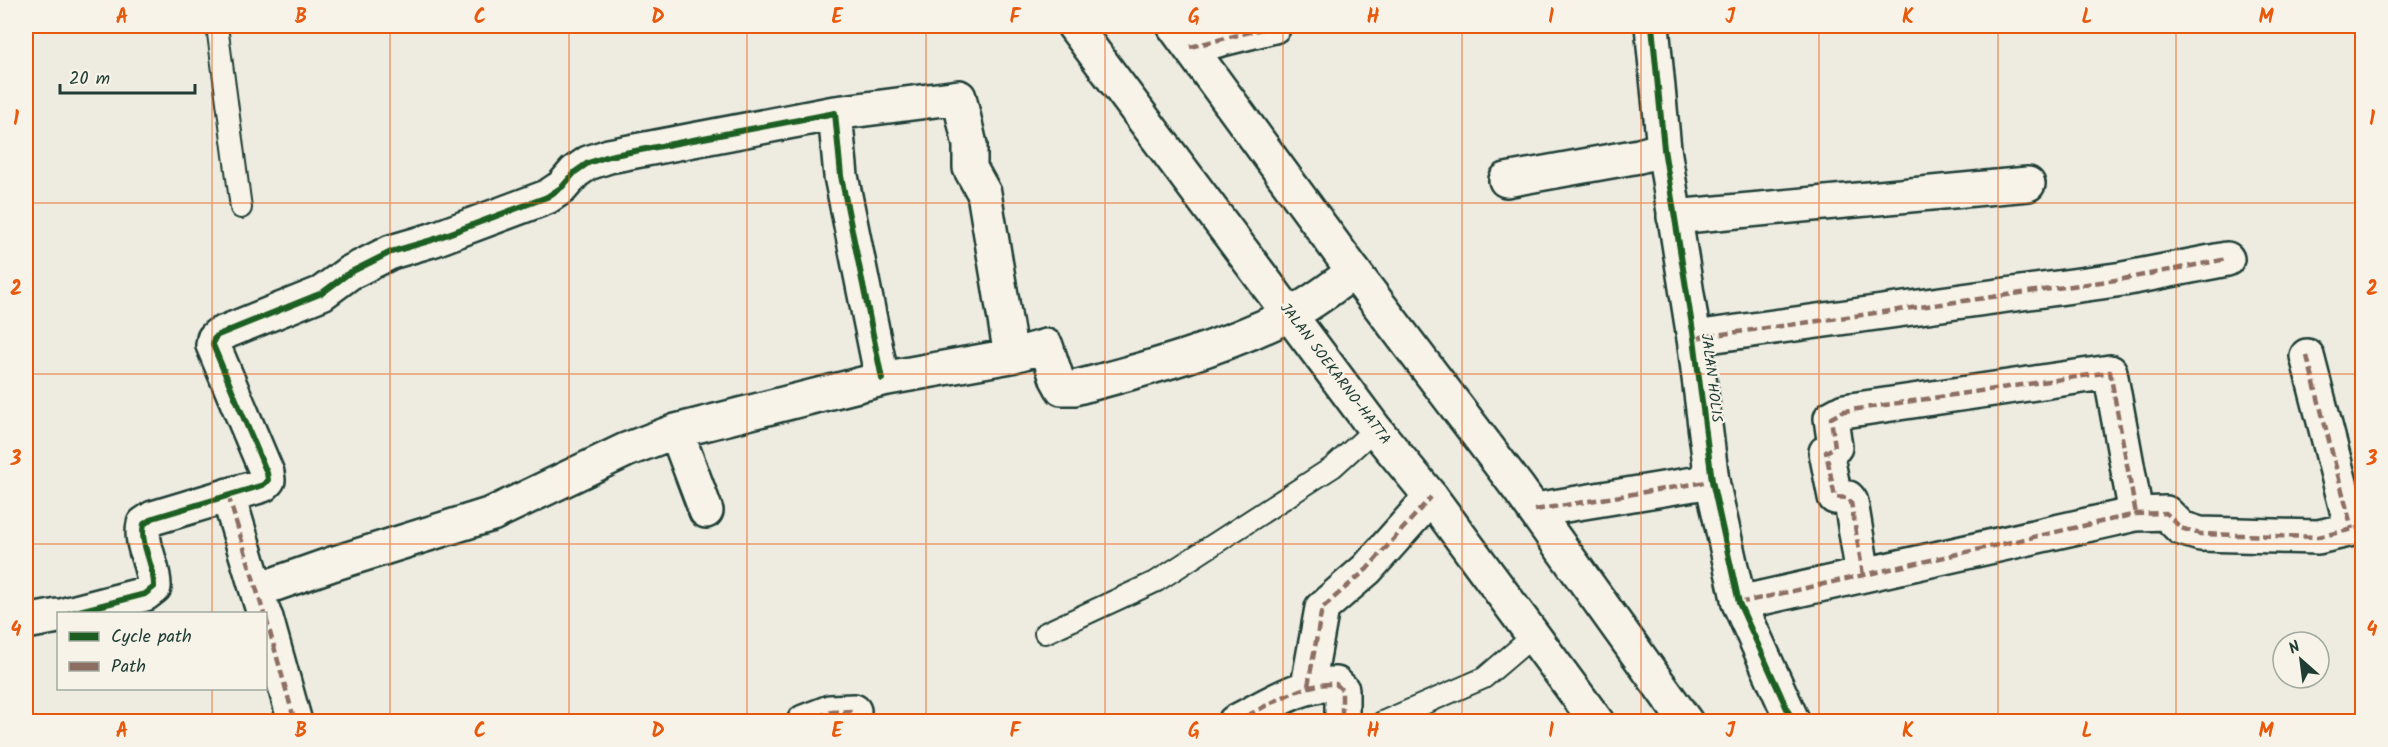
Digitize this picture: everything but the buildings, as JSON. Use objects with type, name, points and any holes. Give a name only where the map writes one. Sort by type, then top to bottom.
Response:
[{"type":"main road","name":"JALAN SOEKARNO-HATTA","points":[[1074,26],[1375,429],[1431,497],[1597,722]]},
{"type":"main road","points":[[1274,26],[1182,36],[1354,272],[1535,510],[1686,722]]},
{"type":"main road","name":"JALAN HOLIS","points":[[1658,26],[1665,149],[1694,338],[1712,481],[1739,603],[1793,722]]},
{"type":"main road","points":[[76,612],[145,594],[154,587],[154,576],[142,533],[144,524],[153,518],[263,485],[268,480],[213,345],[218,335],[322,293],[349,273],[391,252],[432,240],[547,197],[562,187],[575,172],[588,163],[609,156],[835,113],[959,97],[970,145],[970,168],[984,193],[1011,356]]},
{"type":"main road","points":[[835,113],[842,176],[882,379]]},
{"type":"main road","points":[[1506,180],[1639,156],[1665,149]]},
{"type":"main road","points":[[1674,217],[2028,184]]},
{"type":"main road","points":[[1694,338],[2077,286],[2227,259]]},
{"type":"main road","points":[[228,495],[262,607],[332,564],[492,514],[626,450],[676,431],[882,379],[1011,356],[1046,346],[1062,388],[1074,388],[1151,368],[1224,343],[1290,315],[1354,272]]},
{"type":"main road","points":[[1739,603],[2136,514],[2166,513],[2181,528],[2200,534],[2318,537],[2357,528],[2307,356]]},
{"type":"main road","points":[[1863,575],[1851,502],[1848,498],[1835,497],[1826,452],[1835,447],[1836,443],[1831,418],[1844,411],[2110,372],[2136,514]]},
{"type":"main road","points":[[676,431],[706,511]]},
{"type":"main road","points":[[1535,510],[1712,481]]},
{"type":"main road","points":[[1308,686],[1322,608],[1367,569],[1431,497]]},
{"type":"main road","points":[[26,622],[57,616]]},
{"type":"main road","points":[[267,624],[295,722]]},
{"type":"main road","points":[[1235,722],[1308,686],[1336,684],[1342,690],[1342,722]]},
{"type":"main road","points":[[804,722],[831,712],[854,711]]},
{"type":"lane","points":[[217,26],[241,208]]},
{"type":"lane","points":[[1045,633],[1157,581],[1333,467],[1375,429]]},
{"type":"lane","points":[[1382,722],[1484,678],[1533,636]]},
{"type":"marked path","points":[[1190,47],[1274,26]]},
{"type":"marked path","points":[[1694,338],[2123,279],[2227,259]]},
{"type":"marked path","points":[[2307,356],[2352,529]]},
{"type":"marked path","points":[[1863,575],[1851,502],[1848,498],[1835,497],[1826,452],[1835,447],[1831,418],[1844,411],[2110,372],[2136,514]]},
{"type":"marked path","points":[[1535,510],[1712,481]]},
{"type":"marked path","points":[[228,495],[263,612]]},
{"type":"marked path","points":[[1308,686],[1322,608],[1367,569],[1431,497]]},
{"type":"marked path","points":[[1739,603],[2136,514],[2166,513],[2181,528],[2200,534],[2318,537],[2362,527]]},
{"type":"marked path","points":[[267,622],[295,722]]},
{"type":"marked path","points":[[1235,722],[1297,691],[1323,684],[1336,684],[1342,690],[1342,722]]},
{"type":"marked path","points":[[804,722],[830,712],[854,711]]},
{"type":"cycle path","points":[[1652,26],[1664,149],[1694,338],[1712,481],[1739,603],[1793,722]]},
{"type":"cycle path","points":[[76,612],[145,594],[154,587],[145,547],[144,524],[153,518],[263,485],[268,480],[213,345],[218,335],[322,293],[349,273],[391,252],[432,240],[547,197],[562,187],[575,172],[588,163],[609,156],[835,113],[841,176],[882,379]]}]
